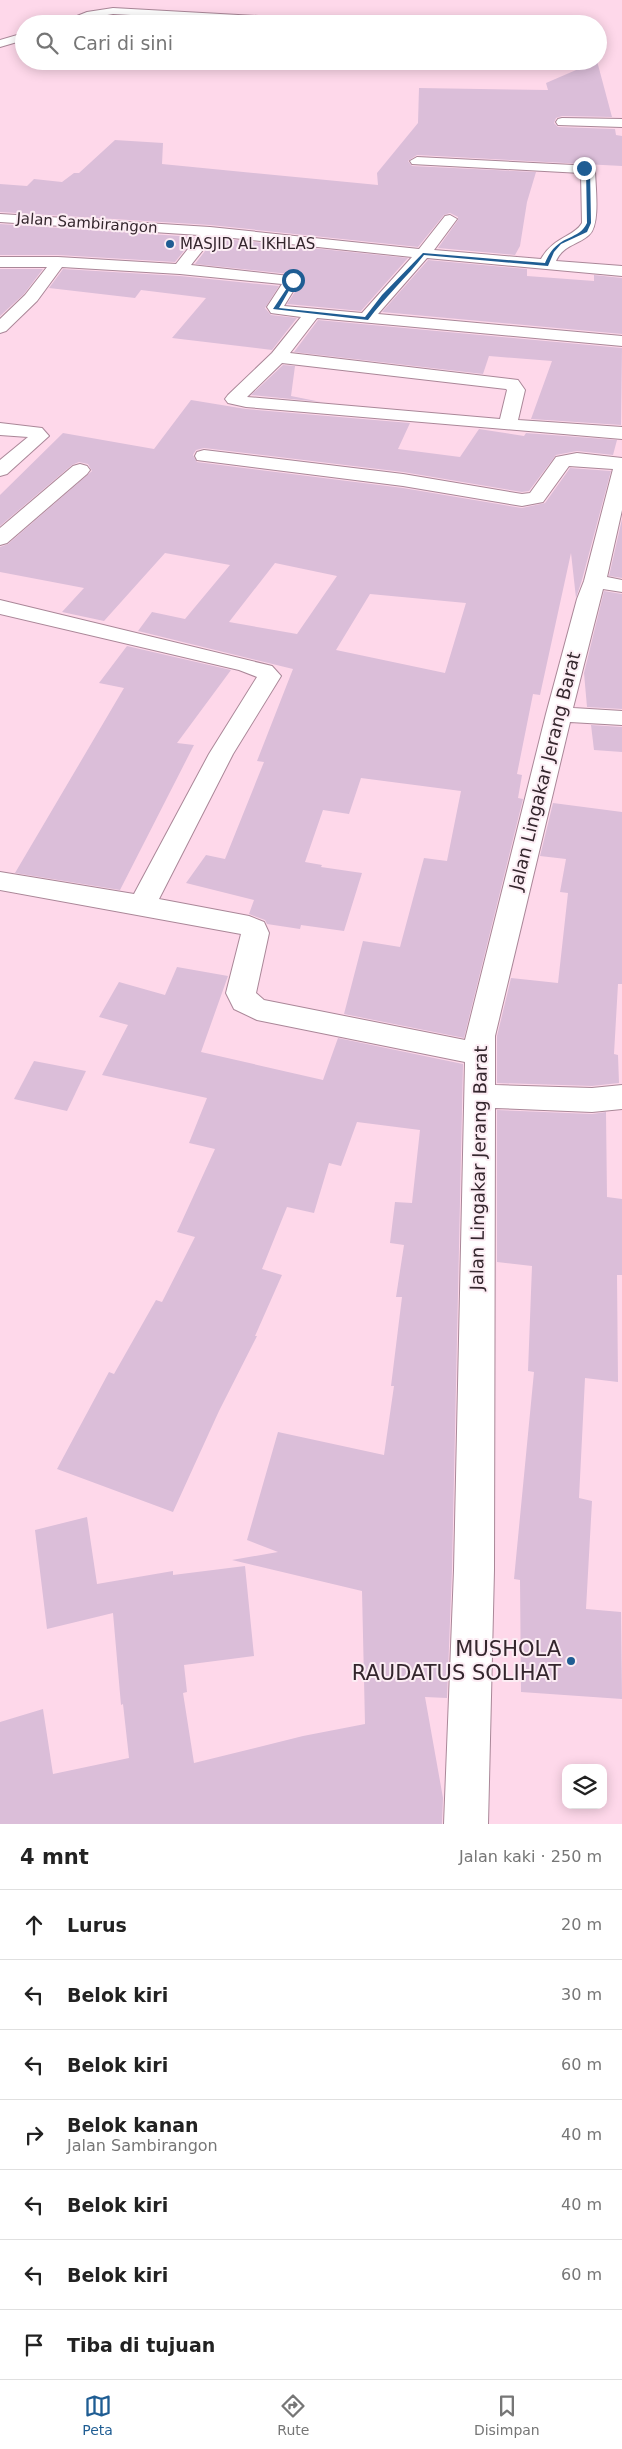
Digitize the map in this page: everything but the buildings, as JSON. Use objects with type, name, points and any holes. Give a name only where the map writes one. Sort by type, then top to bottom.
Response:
[{"type":"street","points":[[91,15],[128,0]]},
{"type":"street","points":[[101,12],[166,15]]},
{"type":"street","points":[[0,44],[15,39]]},
{"type":"street","points":[[562,122],[622,123]]},
{"type":"street","points":[[417,161],[588,169],[589,223],[585,231],[560,243],[552,252],[546,265]]},
{"type":"street","name":"Jalan Sambirangon","points":[[0,218],[210,231],[423,254],[622,271]]},
{"type":"street","points":[[373,324],[384,296],[406,275],[450,219]]},
{"type":"street","points":[[180,269],[210,231]]},
{"type":"street","points":[[0,262],[58,262],[180,269],[292,280],[276,309],[373,324],[622,341]]},
{"type":"street","points":[[0,328],[31,298],[58,262]]},
{"type":"street","points":[[313,314],[278,357],[234,399],[246,402],[622,433]]},
{"type":"street","points":[[278,357],[512,384],[516,390],[508,424]]},
{"type":"street","points":[[0,429],[35,432],[40,436],[0,470]]},
{"type":"street","points":[[204,456],[403,480],[522,500],[536,498],[563,461],[577,459],[622,464]]},
{"type":"street","points":[[0,539],[80,470]]},
{"type":"street","name":"Jalan Lingakar Jerang Barat","points":[[466,1824],[474,1570],[480,1036],[558,714],[588,599],[608,584],[622,470]]},
{"type":"street","points":[[0,607],[246,666],[264,671],[269,676],[221,754],[142,905]]},
{"type":"street","points":[[558,714],[622,718]]},
{"type":"street","points":[[0,882],[142,905],[249,926],[254,929],[255,933],[241,993],[244,1002],[257,1009],[479,1054]]},
{"type":"street","points":[[479,1096],[592,1100],[622,1097]]},
{"type":"place","name":"MASJID AL IKHLAS","points":[[170,244]]},
{"type":"place","name":"MUSHOLA RAUDATUS SOLIHAT","points":[[571,1661]]},
{"type":"route","points":[[293,280],[275,307],[276,309],[366,319],[384,296],[406,275],[423,254],[546,265],[552,252],[560,243],[578,236],[585,231],[589,223],[588,169],[584,168]]}]
